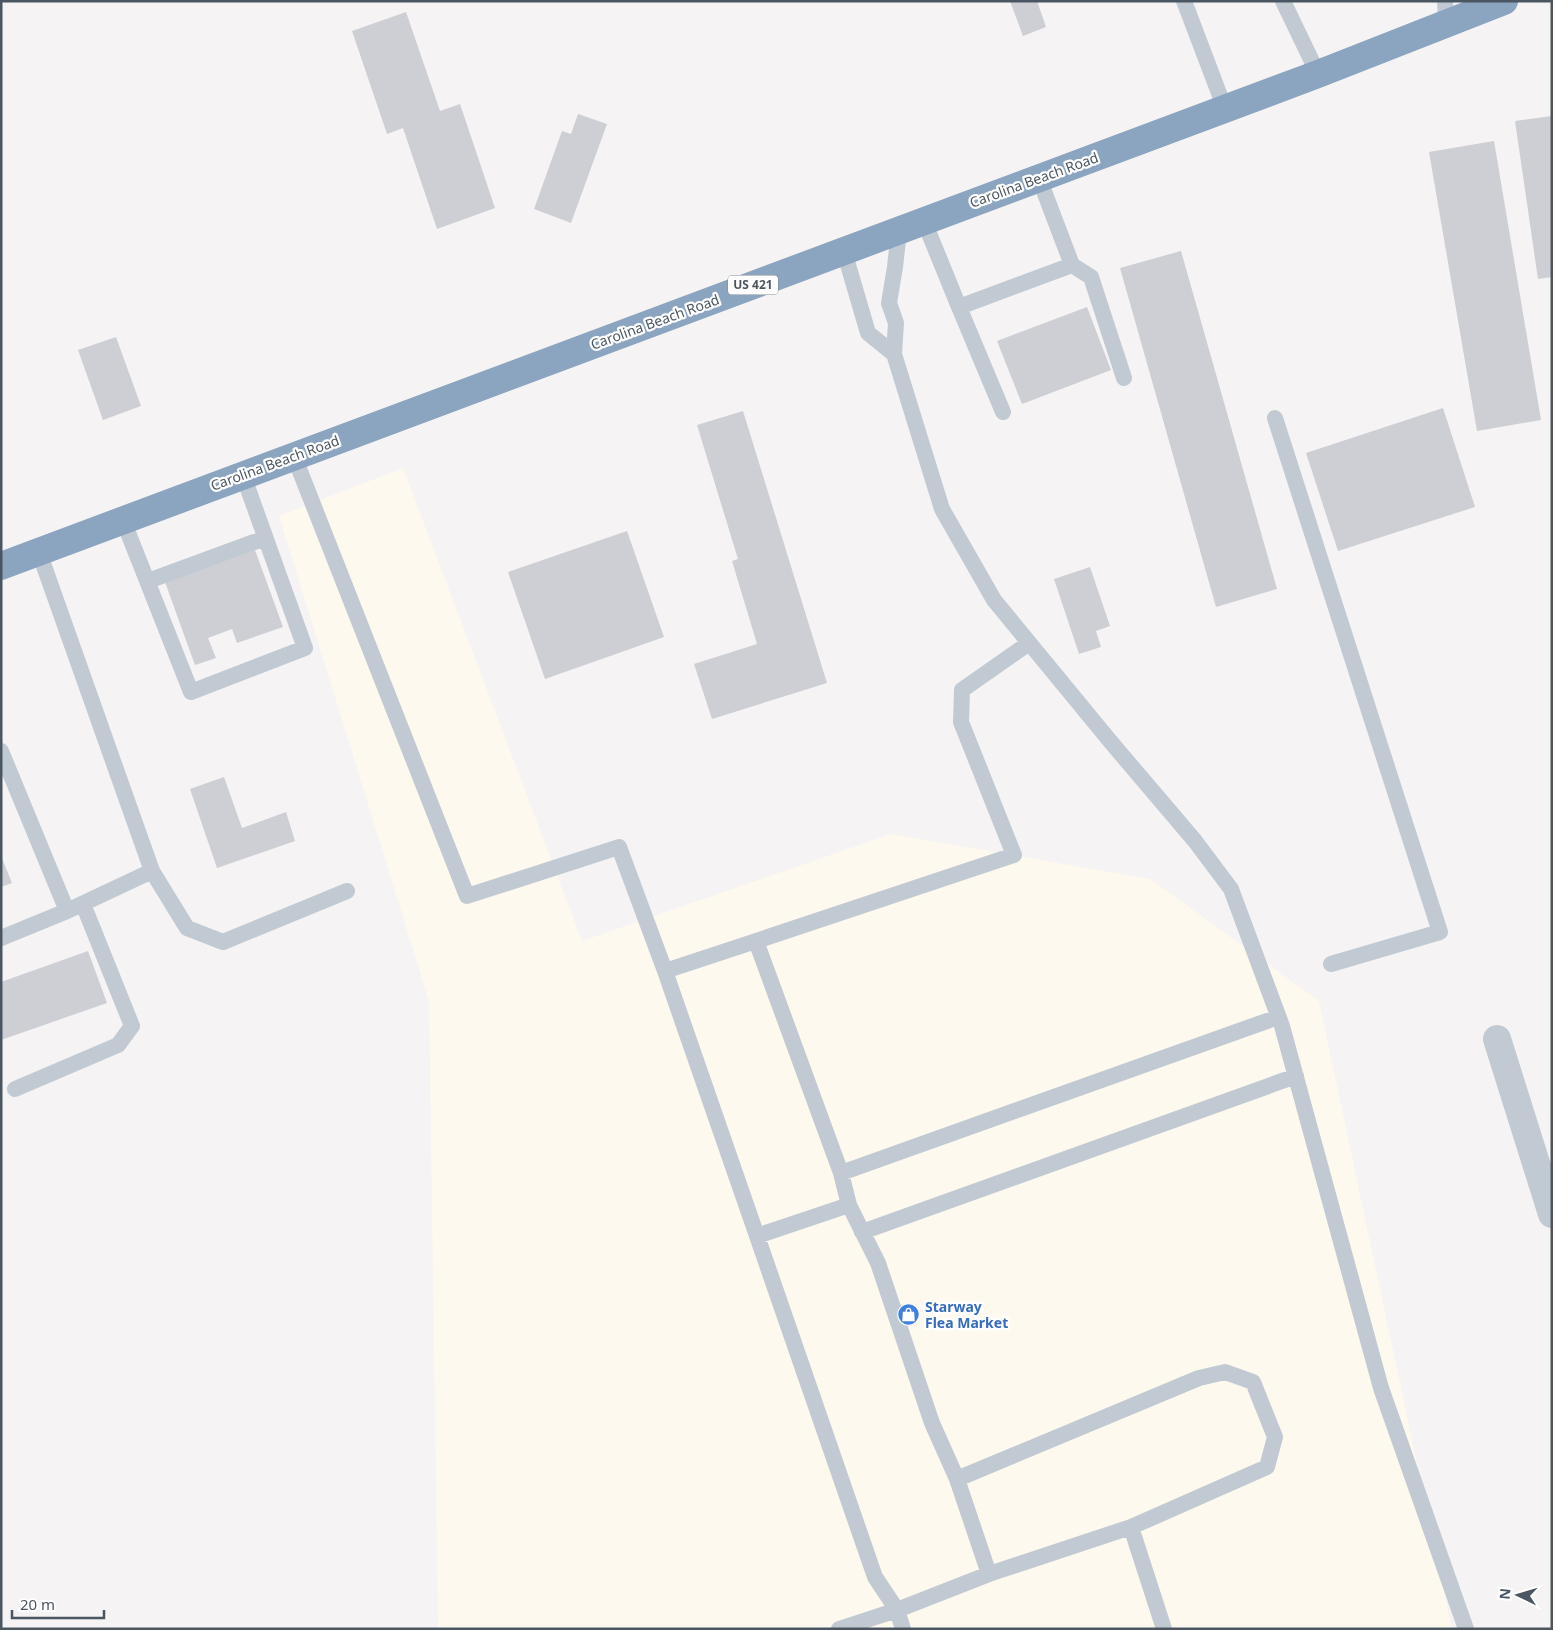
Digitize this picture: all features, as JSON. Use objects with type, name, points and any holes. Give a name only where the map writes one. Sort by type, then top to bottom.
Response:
[{"type":"highway","name":"Carolina Beach Road","points":[[1,566],[1318,74],[1445,12],[1504,1]]},
{"type":"street","points":[[1497,1039],[1552,1214]]},
{"type":"lane","points":[[1184,1],[1225,109]]},
{"type":"lane","points":[[1283,1],[1318,74]]},
{"type":"lane","points":[[1039,178],[1072,265],[1091,277],[1124,378]]},
{"type":"lane","points":[[924,221],[1004,412]]},
{"type":"lane","points":[[898,231],[895,268],[889,303],[896,323],[894,354],[942,509],[994,600],[1195,841],[1231,889],[1278,1017],[1296,1076],[1381,1388],[1466,1629]]},
{"type":"lane","points":[[844,251],[868,333],[894,354]]},
{"type":"lane","points":[[959,307],[1072,265]]},
{"type":"lane","points":[[1275,418],[1440,932],[1331,964]]},
{"type":"lane","points":[[294,456],[467,896],[619,846],[665,971],[875,1577],[897,1610],[902,1629]]},
{"type":"lane","points":[[123,520],[191,692],[305,648],[243,475]]},
{"type":"lane","points":[[148,581],[265,538]]},
{"type":"lane","points":[[39,552],[152,871],[187,928],[223,942],[347,891]]},
{"type":"lane","points":[[665,971],[1014,855],[961,722],[962,690],[1029,643]]},
{"type":"lane","points":[[1,752],[68,911]]},
{"type":"lane","points":[[1,938],[68,911],[152,871]]},
{"type":"lane","points":[[15,1089],[118,1045],[132,1026],[83,904]]},
{"type":"lane","points":[[756,941],[841,1173],[849,1205],[878,1263],[932,1423],[957,1479],[989,1574]]},
{"type":"lane","points":[[841,1173],[1278,1017]]},
{"type":"lane","points":[[862,1232],[1296,1076]]},
{"type":"lane","points":[[757,1236],[849,1205]]},
{"type":"lane","points":[[839,1629],[897,1610],[989,1574],[1132,1527],[1267,1467],[1275,1437],[1253,1382],[1225,1372],[1199,1378],[957,1479]]},
{"type":"lane","points":[[1132,1527],[1164,1629]]},
{"type":"shaded area","name":"Starway Flea Market","points":[[403,468],[582,941],[891,834],[1150,879],[1319,1001],[1452,1629],[438,1629],[429,1001],[279,516]]},
{"type":"building","points":[[1010,1],[1037,1],[1046,27],[1023,36]]},
{"type":"building","points":[[406,12],[440,111],[460,104],[495,208],[437,229],[403,128],[387,134],[352,31]]},
{"type":"building","points":[[578,114],[607,124],[571,223],[534,209],[562,131],[571,134]]},
{"type":"building","points":[[1552,116],[1552,277],[1538,279],[1515,121]]},
{"type":"building","points":[[1494,141],[1541,420],[1477,431],[1429,152]]},
{"type":"building","points":[[1181,251],[1277,589],[1216,607],[1120,268]]},
{"type":"building","points":[[1087,307],[1111,370],[1022,404],[997,341]]},
{"type":"building","points":[[116,337],[141,406],[103,420],[78,350]]},
{"type":"building","points":[[1443,408],[1475,507],[1338,551],[1306,453]]},
{"type":"building","points":[[743,411],[827,683],[712,719],[694,664],[757,644],[732,561],[738,559],[697,425]]},
{"type":"building","points":[[627,531],[664,637],[545,679],[508,572]]},
{"type":"building","points":[[255,550],[283,627],[237,643],[232,629],[208,638],[216,658],[195,665],[165,582]]},
{"type":"building","points":[[1090,567],[1110,626],[1096,631],[1101,647],[1079,654],[1054,579]]},
{"type":"building","points":[[224,777],[242,828],[286,812],[295,841],[217,868],[190,789]]},
{"type":"building","points":[[1,856],[12,883],[1,887]]},
{"type":"building","points":[[88,951],[107,1003],[1,1040],[1,982]]},
{"type":"place","name":"Starway Flea Market","points":[[909,1315]]}]
